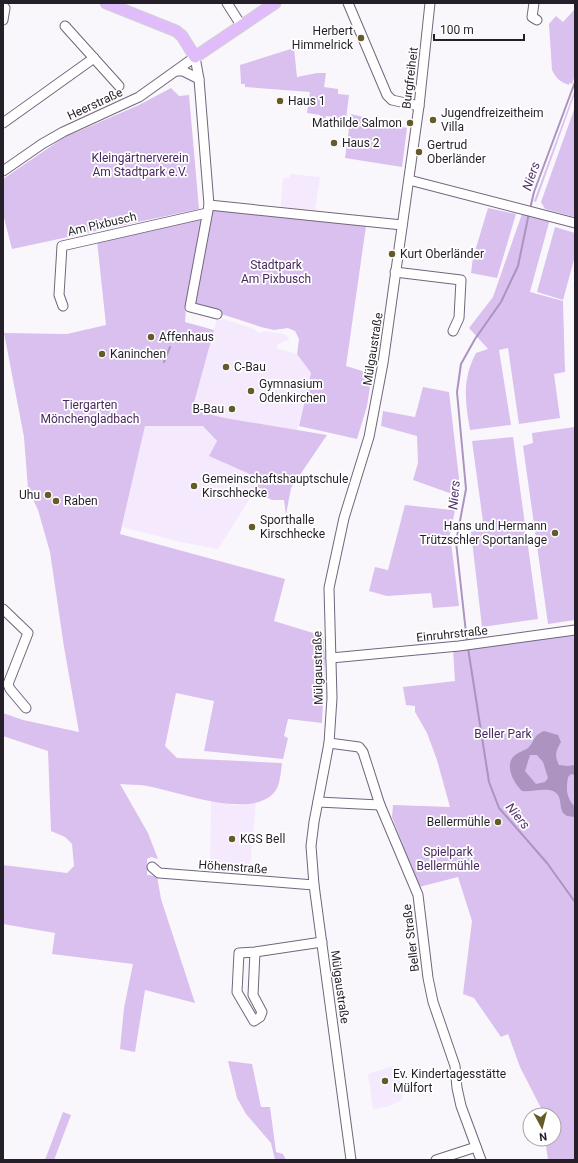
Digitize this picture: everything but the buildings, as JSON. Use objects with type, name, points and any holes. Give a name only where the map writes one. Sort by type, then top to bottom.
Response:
[{"type":"main road","points":[[106,3],[176,31],[182,36],[195,57],[275,3]]},
{"type":"street","points":[[227,3],[241,25]]},
{"type":"street","points":[[348,3],[387,95],[392,100],[419,106]]},
{"type":"street","name":"Burgfreiheit","points":[[408,180],[419,106],[430,3]]},
{"type":"street","points":[[534,3],[532,17],[537,20]]},
{"type":"street","points":[[3,20],[5,8]]},
{"type":"street","points":[[65,26],[119,86]]},
{"type":"street","name":"Heerstraße","points":[[3,171],[42,144],[63,132],[139,97],[195,57]]},
{"type":"street","points":[[195,57],[199,79],[208,209],[190,307],[217,314]]},
{"type":"street","points":[[3,123],[94,58]]},
{"type":"street","points":[[176,71],[183,71],[199,79]]},
{"type":"street","points":[[408,180],[575,223]]},
{"type":"street","name":"Mülgaustraße","points":[[351,1160],[314,885],[311,846],[329,743],[332,698],[328,613],[331,575],[344,518],[359,474],[370,430],[388,332],[408,180]]},
{"type":"street","name":"Am Pixbusch","points":[[63,306],[59,295],[62,246],[208,209],[402,224]]},
{"type":"street","points":[[395,272],[461,280],[459,318],[453,331]]},
{"type":"street","points":[[3,609],[28,633],[8,684],[10,689],[26,708]]},
{"type":"street","name":"Einruhrstraße","points":[[331,658],[461,646],[575,630]]},
{"type":"street","name":"Beller Straße","points":[[329,743],[359,747],[363,752],[380,805],[418,895],[428,978],[433,1002],[455,1066],[457,1088],[481,1160]]},
{"type":"street","points":[[318,802],[380,805]]},
{"type":"street","name":"Höhenstraße","points":[[152,867],[159,873],[314,885]]},
{"type":"street","points":[[255,952],[253,995],[262,1012],[260,1017],[254,1021],[237,992],[239,953],[322,942]]},
{"type":"street","points":[[436,1160],[476,1147]]},
{"type":"shaded area","points":[[290,174],[320,177],[315,210],[281,207],[283,178],[289,178]]},
{"type":"shaded area","name":"Gymnasium Odenkirchen","points":[[224,319],[254,329],[259,333],[265,331],[284,334],[290,339],[277,345],[278,349],[297,354],[311,373],[297,430],[225,418],[192,410],[217,320]]},
{"type":"shaded area","name":"Gemeinschaftshauptschule Kirschhecke","points":[[145,425],[203,426],[217,441],[210,456],[262,479],[218,549],[181,542],[122,527]]},
{"type":"shaded area","points":[[544,731],[558,735],[561,742],[556,753],[556,758],[559,765],[575,765],[575,775],[571,774],[568,777],[567,790],[568,797],[575,807],[575,817],[567,816],[563,813],[559,797],[553,791],[522,791],[513,779],[510,769],[511,760],[514,756],[528,748],[535,737]],"holes":[[[530,755],[537,755],[543,762],[548,778],[545,782],[536,784],[525,771]]]},
{"type":"shaded area","name":"KGS Bell","points":[[211,801],[234,805],[256,803],[249,876],[210,873]]},
{"type":"shaded area","name":"Ev. Kindertagesstätte Mülfort","points":[[393,1066],[394,1072],[397,1071],[403,1090],[402,1100],[386,1107],[373,1109],[368,1074]]},
{"type":"green space","points":[[575,9],[575,75],[572,84],[569,83],[569,85],[563,83],[552,70],[549,24],[556,16],[563,22]]},
{"type":"green space","points":[[294,48],[297,77],[317,73],[326,73],[324,87],[338,89],[338,94],[349,95],[346,119],[326,116],[325,122],[320,121],[320,115],[307,113],[310,92],[245,87],[245,84],[241,84],[240,65]]},
{"type":"green space","name":"Kleingärtnerverein Am Stadtpark e.V.","points":[[171,88],[179,96],[189,95],[199,209],[12,249],[3,214],[3,179],[63,138],[139,105]]},
{"type":"green space","points":[[574,92],[575,93],[536,202],[534,201]]},
{"type":"green space","points":[[575,107],[575,217],[545,209],[541,202]]},
{"type":"green space","points":[[351,114],[407,128],[402,167],[345,158]]},
{"type":"green space","points":[[208,207],[366,226],[346,366],[372,374],[367,406],[357,439],[299,426],[311,373],[297,354],[299,339],[295,331],[288,328],[274,330],[209,310],[186,308],[185,322],[214,330],[192,410],[225,418],[327,435],[291,488],[286,515],[284,500],[272,500],[254,492],[261,479],[209,456],[217,441],[203,426],[145,426],[120,534],[285,579],[274,621],[323,636],[325,657],[322,723],[288,719],[284,736],[288,738],[283,759],[204,751],[214,701],[176,693],[165,746],[177,758],[282,763],[276,790],[266,799],[251,804],[234,804],[195,798],[144,785],[120,784],[148,833],[158,859],[151,857],[147,859],[147,875],[157,876],[161,899],[195,1003],[145,990],[135,1052],[120,1049],[124,1008],[133,964],[52,954],[55,933],[3,924],[3,865],[67,873],[74,866],[72,844],[65,837],[51,831],[48,751],[3,736],[3,713],[23,720],[79,732],[64,647],[50,552],[38,510],[28,489],[24,437],[4,333],[67,334],[106,325],[97,241],[201,218]]},
{"type":"green space","points":[[488,208],[516,214],[497,278],[471,273],[473,258]]},
{"type":"green space","points":[[523,211],[550,219],[530,292],[563,301],[565,372],[554,374],[560,418],[519,424],[508,348],[499,350],[511,425],[470,430],[466,400],[468,372],[476,353],[488,349],[469,328],[493,297]]},
{"type":"green space","points":[[555,227],[575,233],[575,256],[563,300],[537,292]]},
{"type":"green space","points":[[423,387],[449,392],[460,487],[450,534],[459,606],[433,608],[431,593],[387,596],[369,591],[375,567],[388,570],[405,505],[452,510],[455,495],[413,480],[418,463],[417,436],[381,426],[383,411],[415,417]]},
{"type":"green space","name":"Hans und Hermann Trützschler Sportanlage","points":[[575,427],[575,620],[548,624],[523,446],[533,443],[532,433]]},
{"type":"green space","points":[[513,437],[538,619],[482,627],[471,532],[484,529],[472,441]]},
{"type":"green space","name":"Beller Park","points":[[575,633],[575,1160],[548,1160],[546,1147],[562,1147],[562,1107],[540,1107],[520,1067],[508,1034],[501,1037],[474,998],[463,994],[472,921],[458,877],[419,887],[392,817],[393,805],[450,807],[437,760],[427,733],[415,712],[415,706],[406,705],[403,687],[455,681],[453,649]]},
{"type":"green space","points":[[228,1061],[252,1064],[261,1107],[270,1107],[276,1152],[283,1154],[286,1160],[275,1160],[271,1143],[246,1114],[237,1098]]},
{"type":"green space","points":[[63,1112],[71,1115],[54,1160],[45,1160]]},
{"type":"waterway","name":"Niers","points":[[530,209],[534,192],[575,82]]},
{"type":"waterway","name":"Niers","points":[[467,642],[456,542],[466,489],[457,392],[461,364],[475,339],[501,302],[518,266],[529,213]]},
{"type":"waterway","points":[[164,362],[170,347]]},
{"type":"waterway","name":"Niers","points":[[468,648],[489,782],[499,808],[547,863],[575,902]]},
{"type":"place","name":"Herbert Himmelrick","points":[[361,38]]},
{"type":"place","name":"Haus 1","points":[[280,101]]},
{"type":"place","name":"Jugendfreizeitheim Villa","points":[[433,120]]},
{"type":"place","name":"Mathilde Salmon","points":[[410,123]]},
{"type":"place","name":"Haus 2","points":[[334,143]]},
{"type":"place","name":"Gertrud Oberländer","points":[[419,152]]},
{"type":"place","name":"Kurt Oberländer","points":[[392,254]]},
{"type":"place","name":"Affenhaus","points":[[151,337]]},
{"type":"place","name":"Kaninchen","points":[[102,354]]},
{"type":"place","name":"C-Bau","points":[[226,367]]},
{"type":"place","name":"Gymnasium Odenkirchen","points":[[251,391]]},
{"type":"place","name":"B-Bau","points":[[232,409]]},
{"type":"place","name":"Gemeinschaftshauptschule Kirschhecke","points":[[194,486]]},
{"type":"place","name":"Uhu","points":[[48,495]]},
{"type":"place","name":"Raben","points":[[56,501]]},
{"type":"place","name":"Sporthalle Kirschhecke","points":[[252,527]]},
{"type":"place","name":"Hans und Hermann Trützschler Sportanlage","points":[[555,533]]},
{"type":"place","name":"Bellermühle","points":[[498,822]]},
{"type":"place","name":"KGS Bell","points":[[232,839]]},
{"type":"place","name":"Ev. Kindertagesstätte Mülfort","points":[[385,1081]]},
{"type":"park label","name":"Stadtpark Am Pixbusch","points":[[276,272]]},
{"type":"park label","name":"Tiergarten Mönchengladbach","points":[[90,412]]},
{"type":"park label","name":"Spielpark Bellermühle","points":[[448,859]]}]
